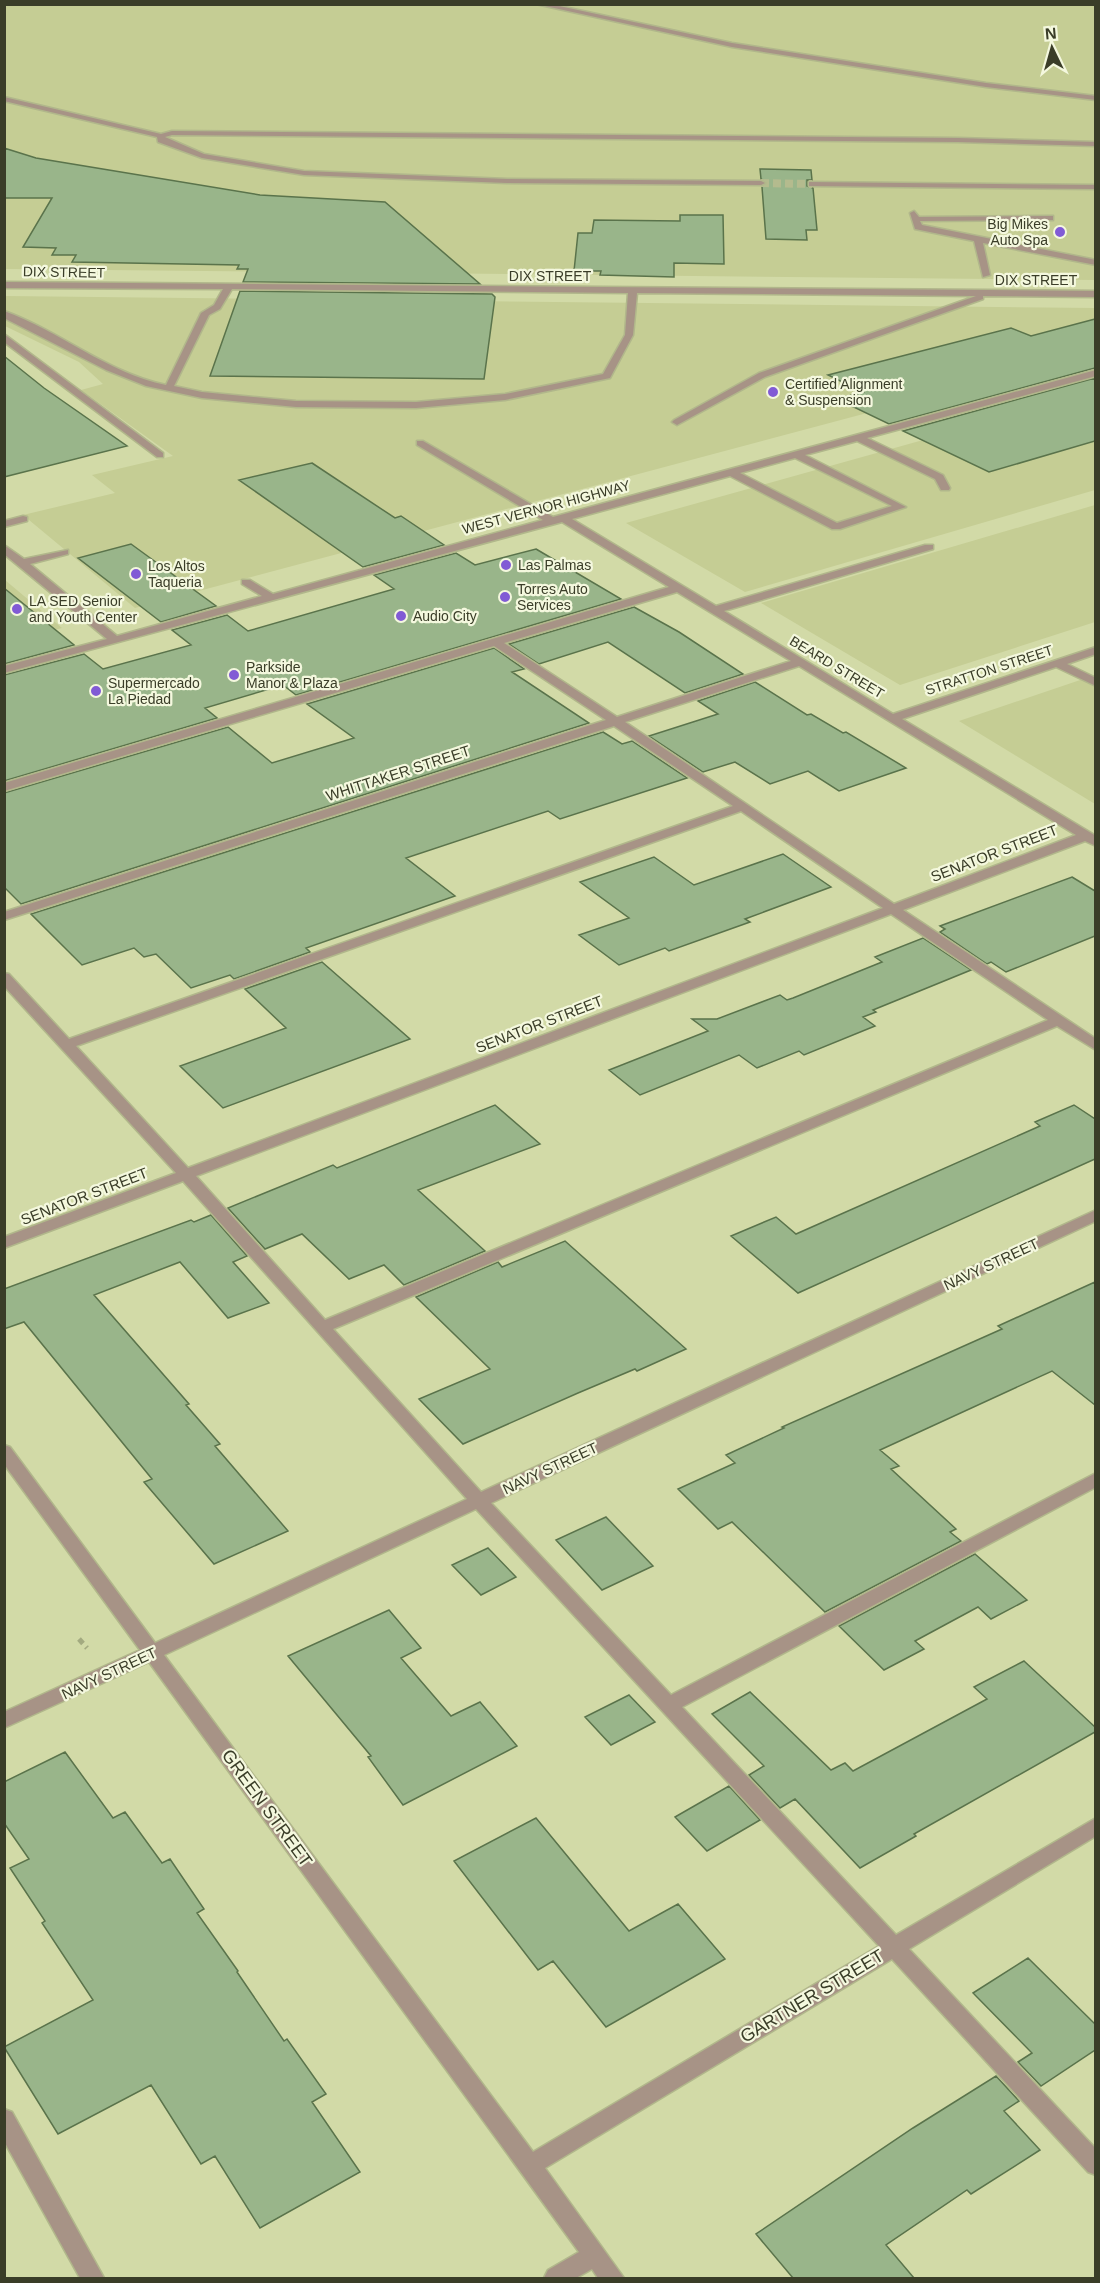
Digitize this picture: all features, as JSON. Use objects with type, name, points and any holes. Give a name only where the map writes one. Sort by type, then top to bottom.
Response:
[{"type":"street","points":[[539,4],[744,47],[986,85],[1095,98]]},
{"type":"street","points":[[4,99],[161,136],[172,133],[958,140],[1095,144]]},
{"type":"street","points":[[161,136],[161,140],[202,156],[304,173],[507,181],[761,183]]},
{"type":"street","points":[[812,184],[1095,187]]},
{"type":"street","points":[[1050,218],[915,216],[918,227],[1095,263]]},
{"type":"street","points":[[978,240],[986,275]]},
{"type":"street","name":"DIX STREET","points":[[4,285],[1095,294]]},
{"type":"street","points":[[169,388],[205,313],[217,307],[229,287]]},
{"type":"street","points":[[4,314],[109,368],[149,384],[202,395],[296,404],[416,405],[505,397],[607,376],[629,335],[633,290]]},
{"type":"street","points":[[678,422],[762,375],[988,294]]},
{"type":"street","points":[[4,337],[160,454]]},
{"type":"street","name":"WEST VERNOR HIGHWAY","points":[[4,670],[1095,373]]},
{"type":"street","points":[[858,438],[939,477],[945,488]]},
{"type":"street","name":"BEARD STREET","points":[[420,443],[716,610],[1091,839]]},
{"type":"street","points":[[731,472],[836,527],[901,507],[795,454]]},
{"type":"street","points":[[4,524],[23,519]]},
{"type":"street","points":[[716,610],[929,547]]},
{"type":"street","points":[[4,548],[115,640]]},
{"type":"street","points":[[4,563],[64,552]]},
{"type":"street","points":[[246,582],[271,597]]},
{"type":"street","points":[[4,787],[678,588]]},
{"type":"street","points":[[495,642],[617,721],[1095,1046]]},
{"type":"street","name":"STRATTON STREET","points":[[892,718],[1095,650]]},
{"type":"street","name":"WHITTAKER STREET","points":[[4,916],[801,662]]},
{"type":"street","points":[[1057,663],[1095,683]]},
{"type":"street","points":[[66,1045],[742,807]]},
{"type":"street","name":"SENATOR STREET","points":[[4,1243],[891,909],[1091,839]]},
{"type":"street","points":[[4,977],[186,1175],[479,1501],[1095,2165]]},
{"type":"street","points":[[323,1327],[1058,1021]]},
{"type":"street","name":"NAVY STREET","points":[[4,1721],[1095,1215]]},
{"type":"street","name":"GREEN STREET","points":[[4,1451],[612,2278]]},
{"type":"street","points":[[668,1705],[1095,1479]]},
{"type":"street","name":"GARTNER STREET","points":[[529,2166],[1095,1826]]},
{"type":"street","points":[[4,2119],[92,2278]]},
{"type":"street","points":[[556,2278],[595,2255]]},
{"type":"shaded area","points":[[5,5],[1095,5],[1095,280],[5,269]]},
{"type":"shaded area","points":[[5,296],[1095,308],[1096,352],[135,608],[23,515],[115,493],[92,475],[173,456],[81,390],[103,384],[79,362],[5,326]]},
{"type":"shaded area","points":[[1095,392],[1095,490],[745,592],[626,523]]},
{"type":"shaded area","points":[[1095,505],[1095,622],[900,685],[761,603]]},
{"type":"shaded area","name":"LA SED Senior and Youth Center","points":[[5,580],[62,628],[4,643]]},
{"type":"shaded area","points":[[1095,675],[1095,804],[959,721]]},
{"type":"building","points":[[4,148],[36,158],[260,195],[385,202],[480,284],[243,282],[248,269],[237,269],[239,265],[72,262],[76,255],[52,255],[56,248],[23,247],[52,198],[4,198]]},
{"type":"building","points":[[760,169],[811,170],[812,180],[807,180],[807,186],[813,188],[817,230],[806,230],[807,240],[766,239],[762,187],[767,182],[761,179]]},
{"type":"building","points":[[680,215],[723,215],[724,264],[674,263],[674,277],[600,275],[601,271],[574,271],[578,233],[592,233],[594,220],[680,221]]},
{"type":"building","points":[[240,291],[492,294],[495,297],[484,379],[210,376]]},
{"type":"building","points":[[1095,319],[1095,368],[889,424],[837,399],[863,392],[828,375],[1011,328],[1031,336]]},
{"type":"building","points":[[4,356],[44,388],[127,446],[4,477]]},
{"type":"building","points":[[1095,378],[1095,441],[989,472],[903,431]]},
{"type":"building","points":[[312,463],[395,518],[401,516],[444,545],[363,567],[239,480]]},
{"type":"building","name":"Los Altos Taqueria","points":[[131,544],[216,606],[161,622],[78,558]]},
{"type":"building","points":[[536,549],[621,599],[296,695],[283,685],[205,708],[217,718],[4,781],[4,675],[84,654],[103,669],[191,645],[172,630],[227,615],[248,631],[394,589],[374,575],[456,553],[475,565]]},
{"type":"building","points":[[4,588],[74,645],[4,664]]},
{"type":"building","points":[[634,607],[679,632],[743,674],[685,693],[608,642],[539,664],[509,644]]},
{"type":"building","points":[[494,648],[524,669],[512,672],[589,723],[21,904],[4,887],[4,793],[228,727],[272,763],[354,738],[307,704]]},
{"type":"building","points":[[755,682],[807,715],[811,714],[843,733],[846,732],[906,768],[839,791],[808,771],[770,784],[735,762],[703,772],[649,736],[718,714],[698,701]]},
{"type":"building","points":[[603,732],[622,744],[632,741],[687,778],[560,819],[548,811],[406,858],[455,896],[306,948],[310,952],[234,979],[230,975],[191,988],[156,954],[144,957],[134,948],[82,965],[31,914]]},
{"type":"building","points":[[783,854],[831,887],[745,919],[750,922],[669,951],[665,948],[619,965],[579,935],[629,918],[580,882],[654,857],[694,885]]},
{"type":"building","points":[[1072,877],[1095,891],[1095,936],[1006,972],[991,962],[987,964],[940,932],[945,929],[940,926]]},
{"type":"building","points":[[923,938],[971,970],[873,1010],[876,1012],[863,1017],[875,1026],[804,1055],[799,1051],[757,1068],[739,1055],[640,1095],[609,1070],[708,1031],[692,1019],[717,1019],[780,995],[787,1000],[793,998],[882,962],[875,957]]},
{"type":"building","points":[[322,962],[410,1039],[223,1108],[180,1066],[286,1028],[245,989]]},
{"type":"building","points":[[495,1105],[540,1144],[418,1190],[485,1251],[404,1285],[384,1265],[349,1279],[302,1234],[265,1249],[228,1208],[333,1165],[337,1168]]},
{"type":"building","points":[[1074,1105],[1095,1119],[1095,1159],[798,1293],[731,1236],[776,1217],[796,1234],[1040,1126],[1035,1122]]},
{"type":"building","points":[[211,1215],[247,1256],[233,1262],[269,1303],[228,1318],[180,1262],[94,1295],[189,1404],[186,1405],[220,1444],[215,1446],[288,1531],[214,1564],[144,1482],[152,1479],[24,1322],[4,1329],[4,1289],[191,1220],[194,1222]]},
{"type":"building","points":[[565,1241],[686,1349],[637,1371],[635,1369],[578,1393],[463,1444],[419,1399],[490,1369],[416,1297],[498,1262],[502,1267]]},
{"type":"building","points":[[1095,1282],[1095,1405],[1052,1371],[880,1450],[899,1466],[891,1469],[956,1529],[950,1532],[961,1541],[825,1612],[732,1522],[718,1529],[678,1489],[735,1463],[726,1455],[784,1428],[782,1427],[1002,1329],[998,1326]]},
{"type":"building","points":[[606,1517],[653,1566],[602,1590],[556,1540]]},
{"type":"building","points":[[488,1548],[516,1577],[481,1595],[452,1565]]},
{"type":"building","points":[[975,1554],[1027,1600],[991,1619],[978,1607],[915,1641],[924,1649],[884,1670],[839,1626]]},
{"type":"building","points":[[389,1610],[421,1648],[401,1658],[451,1716],[480,1702],[517,1746],[403,1805],[368,1757],[371,1756],[288,1656]]},
{"type":"building","points":[[1024,1661],[1095,1727],[1095,1732],[914,1834],[916,1836],[860,1868],[795,1799],[780,1808],[749,1775],[764,1766],[712,1714],[750,1692],[831,1770],[845,1763],[853,1771],[987,1699],[974,1687]]},
{"type":"building","points":[[629,1695],[655,1722],[611,1745],[585,1717]]},
{"type":"building","points":[[65,1752],[113,1818],[125,1812],[162,1863],[170,1859],[204,1909],[197,1913],[284,2041],[287,2039],[326,2094],[312,2102],[360,2172],[260,2228],[215,2156],[201,2164],[151,2085],[58,2134],[4,2047],[93,2000],[42,1923],[45,1921],[10,1868],[29,1859],[4,1823],[4,1782]]},
{"type":"building","points":[[729,1786],[760,1820],[707,1851],[675,1817]]},
{"type":"building","points":[[536,1818],[629,1931],[678,1904],[725,1959],[606,2027],[553,1961],[538,1970],[454,1861]]},
{"type":"building","points":[[1028,1958],[1095,2024],[1095,2050],[1041,2086],[1018,2062],[1032,2053],[973,1993]]},
{"type":"building","points":[[996,2076],[1019,2101],[1004,2111],[1040,2150],[971,2194],[967,2190],[886,2245],[914,2278],[793,2278],[756,2234],[913,2128]]},
{"type":"tunnel","points":[[761,183],[812,184]]},
{"type":"place","name":"Big Mikes Auto Spa","points":[[1060,232]]},
{"type":"place","name":"Certified Alignment & Suspension","points":[[773,392]]},
{"type":"place","name":"Las Palmas","points":[[506,565]]},
{"type":"place","name":"Los Altos Taqueria","points":[[136,574]]},
{"type":"place","name":"Torres Auto Services","points":[[505,597]]},
{"type":"place","name":"LA SED Senior and Youth Center","points":[[17,609]]},
{"type":"place","name":"Audio City","points":[[401,616]]},
{"type":"place","name":"Parkside Manor & Plaza","points":[[234,675]]},
{"type":"place","name":"Supermercado La Piedad","points":[[96,691]]}]
